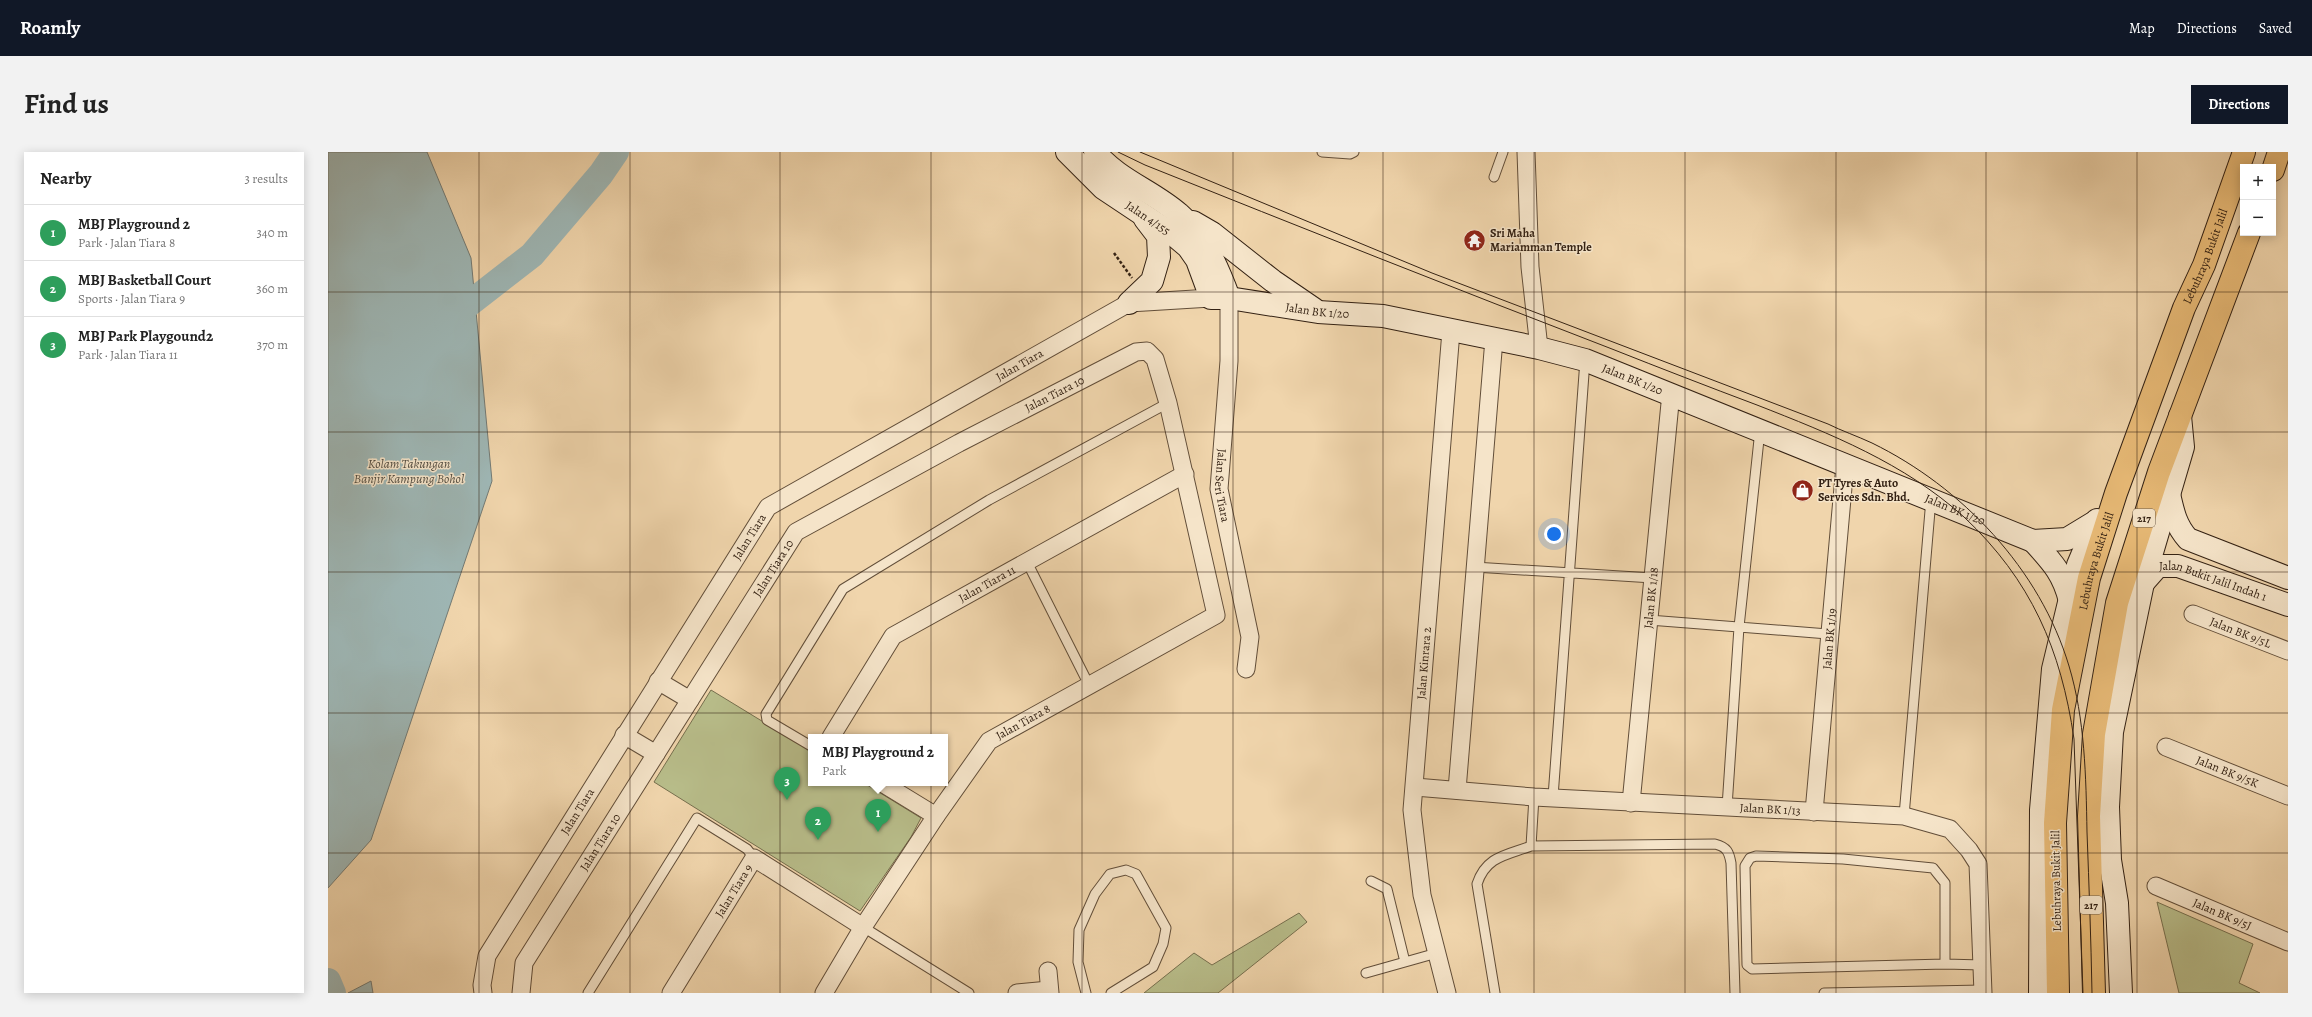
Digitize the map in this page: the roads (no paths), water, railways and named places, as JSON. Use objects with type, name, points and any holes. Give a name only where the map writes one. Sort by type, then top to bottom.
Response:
[{"type":"highway","name":"Lebuhraya Bukit Jalil","points":[[2058,993],[2055,823],[2063,710],[2089,578],[2116,493],[2184,308],[2204,265],[2244,152]]},
{"type":"highway","points":[[2275,164],[2280,152]]},
{"type":"highway","name":"217","points":[[2094,993],[2089,816],[2094,734],[2117,602],[2159,472],[2248,236]]},
{"type":"street","name":"Jalan 4/155","points":[[1067,152],[1103,188],[1175,236],[1188,247],[1220,298]]},
{"type":"street","name":"Jalan 4/155","points":[[1095,152],[1103,161],[1138,188],[1179,214],[1207,249],[1219,271],[1220,298]]},
{"type":"street","points":[[1526,152],[1530,267],[1535,325],[1539,348]]},
{"type":"street","points":[[1135,297],[1152,281],[1159,257],[1158,236],[1141,214]]},
{"type":"street","points":[[1179,214],[1212,233],[1273,281],[1318,312]]},
{"type":"street","name":"Jalan Tiara","points":[[482,993],[487,956],[768,507],[1135,297],[1220,298]]},
{"type":"street","name":"Jalan BK 1/20","points":[[1220,298],[1318,312],[1383,316],[1539,348],[1585,360],[1671,393],[2033,541],[2056,565],[2066,585],[2071,602]]},
{"type":"street","name":"Jalan Seri Tiara","points":[[1220,298],[1229,360],[1219,489],[1250,638],[1246,670]]},
{"type":"street","name":"Jalan Kinrara 2","points":[[1447,993],[1422,895],[1412,810],[1452,331]]},
{"type":"street","points":[[1456,790],[1494,339]]},
{"type":"street","name":"Jalan Tiara 10","points":[[520,993],[524,963],[796,532],[959,443],[1136,352],[1147,351],[1155,359],[1168,403],[1185,474],[1216,615]]},
{"type":"street","name":"Jalan BK 1/18","points":[[1631,803],[1671,393]]},
{"type":"street","points":[[2121,993],[2117,903],[2110,860],[2108,807],[2112,732],[2143,582],[2183,447],[2180,416]]},
{"type":"street","name":"Jalan BK 1/19","points":[[1814,812],[1828,634],[1845,465]]},
{"type":"street","name":"Jalan Tiara 11","points":[[832,734],[893,636],[1185,474]]},
{"type":"street","points":[[2040,993],[2040,810],[2046,736],[2054,669],[2071,602],[2078,564],[2095,522],[2116,493]]},
{"type":"street","points":[[2169,493],[2173,514],[2180,530],[2188,539],[2288,578]]},
{"type":"street","name":"Jalan BK 1/20","points":[[2033,541],[2067,539],[2095,522]]},
{"type":"street","name":"Jalan Bukit Jalil Indah 1","points":[[2143,582],[2158,566],[2178,566],[2288,605]]},
{"type":"street","name":"Jalan BK 9/5L","points":[[2193,614],[2288,651]]},
{"type":"street","name":"Jalan Tiara 8","points":[[824,993],[863,927],[936,816],[988,741],[1216,615]]},
{"type":"street","points":[[658,681],[690,700]]},
{"type":"street","points":[[624,735],[656,754]]},
{"type":"street","name":"Jalan BK 9/5K","points":[[2166,747],[2288,796]]},
{"type":"street","points":[[887,786],[936,816]]},
{"type":"street","name":"Jalan BK 1/13","points":[[1415,787],[1631,803],[1904,816],[1950,829],[1969,850],[1978,864],[1983,991]]},
{"type":"street","name":"Jalan Tiara 9","points":[[671,993],[754,858],[863,927]]},
{"type":"street","name":"Jalan BK 9/5J","points":[[2156,886],[2288,942]]},
{"type":"street","points":[[1018,993],[1050,991],[1048,971]]},
{"type":"lane","points":[[1322,152],[1350,154],[1354,152]]},
{"type":"lane","points":[[1494,177],[1503,152]]},
{"type":"lane","points":[[1553,797],[1585,360]]},
{"type":"lane","points":[[808,744],[767,720],[766,714],[843,589],[989,500],[1168,403]]},
{"type":"lane","points":[[1727,807],[1739,627],[1760,430]]},
{"type":"lane","points":[[1904,816],[1930,499]]},
{"type":"lane","points":[[1026,562],[1089,685]]},
{"type":"lane","points":[[1474,567],[1653,578]]},
{"type":"lane","points":[[1649,620],[1828,634]]},
{"type":"lane","points":[[1531,846],[1534,797]]},
{"type":"lane","points":[[588,993],[697,818],[747,849],[754,858]]},
{"type":"lane","points":[[1495,993],[1477,884],[1481,871],[1491,861],[1531,846],[1715,844],[1723,846],[1729,852],[1731,863],[1735,993]]},
{"type":"lane","points":[[1945,964],[1945,883],[1933,868],[1843,859],[1756,856],[1750,858],[1745,866],[1747,965],[1752,969],[1945,964],[1982,965]]},
{"type":"lane","points":[[1086,993],[1078,962],[1079,930],[1095,894],[1110,874],[1126,870],[1136,874],[1166,928],[1163,944],[1153,967],[1111,993]]},
{"type":"lane","points":[[1371,881],[1387,889],[1405,962]]},
{"type":"lane","points":[[863,927],[969,993]]},
{"type":"lane","points":[[1366,973],[1437,953]]},
{"type":"lane","points":[[1824,993],[1983,991]]},
{"type":"water","name":"Kolam Takungan Banjir Kampung Bohol","points":[[328,152],[427,152],[471,258],[492,481],[371,840],[328,888]]},
{"type":"water","points":[[371,981],[373,993],[348,993]]},
{"type":"waterway","points":[[447,321],[532,255],[601,174],[616,152]]},
{"type":"waterway","points":[[328,981],[333,993]]},
{"type":"tram line","points":[[1118,152],[1145,165],[1320,235],[1812,427],[1892,465],[1941,498],[1964,517],[2008,566],[2025,591],[2039,618],[2061,675],[2074,739],[2083,993]]},
{"type":"tram line","points":[[1140,152],[1432,273],[1828,424],[1866,440],[1905,461],[1937,483],[1966,507],[2018,564],[2039,596],[2056,630],[2069,666],[2078,707],[2084,748],[2092,993]]},
{"type":"place","name":"Sri Maha Mariamman Temple","points":[[1474,240]]},
{"type":"place","name":"PT Tyres & Auto Services Sdn. Bhd.","points":[[1802,490]]},
{"type":"place","name":"MBJ Park Playgound2","points":[[787,800]]},
{"type":"place","name":"MBJ Playground 2","points":[[878,832]]},
{"type":"place","name":"MBJ Basketball Court","points":[[818,840]]}]
